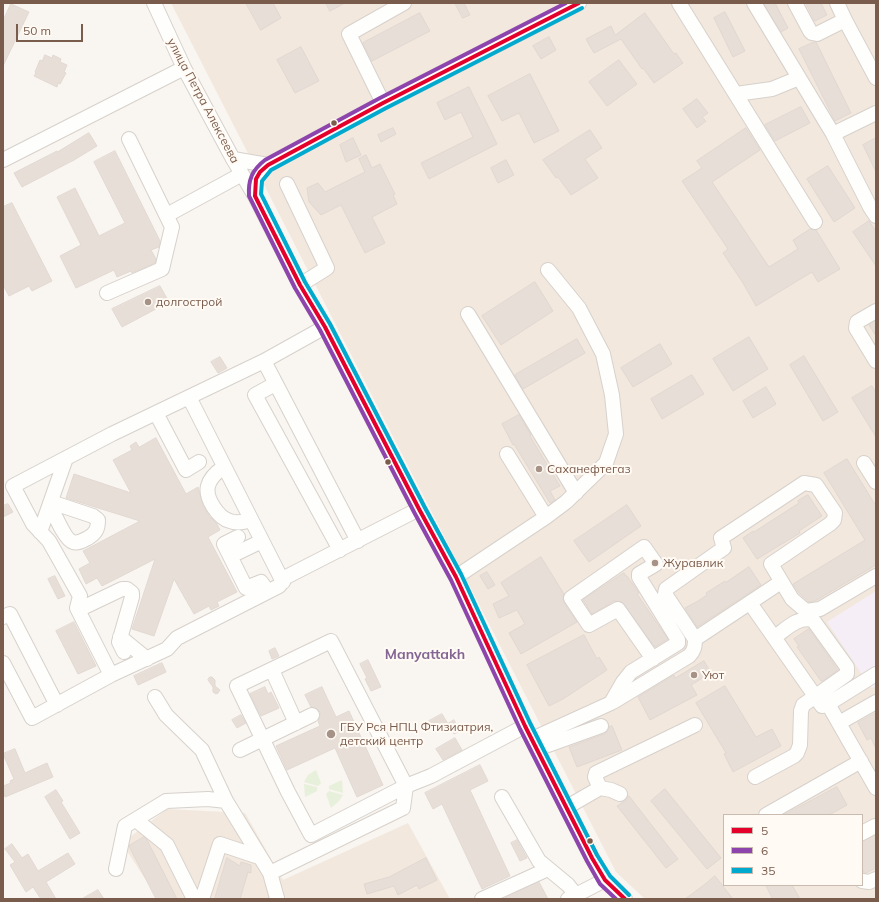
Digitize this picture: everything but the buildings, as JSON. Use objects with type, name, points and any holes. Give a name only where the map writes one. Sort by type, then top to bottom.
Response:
[{"type":"street","name":"улица Петра Алексеева","points":[[154,3],[184,68],[233,159],[255,196],[300,285],[325,327],[419,510],[456,577],[525,726],[605,880],[625,899]]},
{"type":"street","points":[[383,103],[349,34],[404,3]]},
{"type":"street","points":[[679,3],[815,222]]},
{"type":"street","points":[[754,3],[833,134],[876,216]]},
{"type":"street","points":[[795,3],[812,33],[816,34],[846,20]]},
{"type":"street","points":[[837,3],[876,78]]},
{"type":"street","points":[[255,196],[254,185],[256,178],[260,171],[268,165],[573,4]]},
{"type":"street","points":[[3,160],[184,68]]},
{"type":"street","points":[[736,94],[772,89],[800,78]]},
{"type":"street","points":[[833,134],[876,113]]},
{"type":"street","points":[[107,294],[162,269],[172,227],[128,139]]},
{"type":"street","points":[[233,159],[268,165]]},
{"type":"street","points":[[167,215],[242,174]]},
{"type":"street","points":[[287,184],[327,268],[300,285]]},
{"type":"street","points":[[456,577],[566,502],[606,463],[616,434],[612,395],[603,354],[579,308],[548,270]]},
{"type":"street","points":[[876,311],[857,322],[856,328],[876,361]]},
{"type":"street","points":[[468,314],[576,493]]},
{"type":"street","points":[[111,675],[77,608],[80,596],[49,541],[33,524],[13,486],[156,413],[264,361],[325,327]]},
{"type":"street","points":[[264,361],[358,541]]},
{"type":"street","points":[[275,384],[255,394],[340,550]]},
{"type":"street","points":[[3,663],[32,718],[111,675],[167,649],[176,638],[279,586],[281,579],[189,397]]},
{"type":"street","points":[[156,413],[186,470],[199,462]]},
{"type":"street","points":[[506,454],[546,517]]},
{"type":"street","points":[[40,532],[66,458]]},
{"type":"street","points":[[864,463],[876,482]]},
{"type":"street","points":[[224,467],[213,476],[208,486],[208,495],[215,509],[221,517],[229,521],[241,522],[251,520]]},
{"type":"street","points":[[535,744],[611,703],[693,652],[695,639],[665,594],[666,589],[724,548],[720,538],[804,483],[816,485],[835,513],[834,520],[830,524],[771,564],[792,599],[806,610],[820,609],[876,576]]},
{"type":"street","points":[[182,635],[183,628],[264,586],[286,577],[419,510]]},
{"type":"street","points":[[238,537],[224,544],[246,588],[261,582],[264,586]]},
{"type":"street","points":[[237,553],[262,542]]},
{"type":"street","points":[[611,703],[623,682],[631,672],[653,659],[678,641],[639,577],[639,574],[656,564],[644,546],[571,598],[589,625],[618,609],[653,659]]},
{"type":"street","points":[[76,571],[93,602]]},
{"type":"street","points":[[695,639],[781,582]]},
{"type":"street","points":[[78,610],[122,589],[132,593],[119,642],[124,652]]},
{"type":"street","points":[[750,603],[822,706],[828,704],[876,674]]},
{"type":"street","points":[[3,617],[10,614],[56,705]]},
{"type":"street","points":[[755,777],[797,753],[800,745],[803,705],[847,674],[847,667],[813,620],[810,619],[796,622],[775,637]]},
{"type":"street","points":[[120,636],[147,659]]},
{"type":"street","points":[[270,873],[403,808],[406,786],[331,641],[238,686],[262,739],[311,835],[406,786],[431,776],[525,726]]},
{"type":"street","points":[[272,670],[296,722]]},
{"type":"street","points":[[155,697],[166,715],[202,750],[226,801],[270,873],[276,899]]},
{"type":"street","points":[[839,723],[876,702]]},
{"type":"street","points":[[828,704],[876,788]]},
{"type":"street","points":[[240,750],[312,715]]},
{"type":"street","points":[[600,788],[595,777],[596,773],[695,725]]},
{"type":"street","points":[[535,744],[600,726]]},
{"type":"street","points":[[768,814],[861,761]]},
{"type":"street","points":[[567,807],[600,788],[620,794]]},
{"type":"street","points":[[116,869],[125,826],[166,801],[208,798],[226,801]]},
{"type":"street","points":[[502,798],[539,861],[568,885],[572,897],[605,880]]},
{"type":"street","points":[[136,820],[168,845],[194,899]]},
{"type":"street","points":[[863,832],[875,826]]},
{"type":"street","points":[[202,899],[220,844],[259,857]]},
{"type":"street","points":[[482,899],[548,869]]},
{"type":"street","points":[[863,881],[869,882],[876,879]]},
{"type":"shaded area","points":[[171,3],[876,3],[876,899],[645,899],[616,872]]},
{"type":"shaded area","points":[[876,591],[876,686],[871,688],[827,622]]},
{"type":"shaded area","points":[[167,809],[245,813],[283,880],[408,823],[450,899],[158,899],[122,843]]},
{"type":"green space","points":[[316,770],[321,783],[318,786],[304,782],[308,775]]},
{"type":"green space","points":[[342,780],[343,793],[329,789],[329,786]]},
{"type":"green space","points":[[304,784],[317,787],[317,791],[305,797]]},
{"type":"green space","points":[[329,791],[343,795],[331,808],[326,794]]},
{"type":"transit line","name":"6","points":[[566,3],[380,98],[265,160],[257,168],[250,180],[249,196],[295,288],[320,330],[414,512],[451,580],[520,729],[587,861],[600,884],[616,899]]},
{"type":"transit line","name":"5","points":[[579,3],[383,103],[268,165],[260,172],[256,179],[255,196],[300,285],[325,327],[419,509],[456,577],[525,726],[592,858],[605,880],[625,899]]},
{"type":"transit line","name":"35","points":[[582,8],[386,108],[271,170],[262,181],[261,194],[305,282],[330,324],[424,506],[461,574],[530,723],[597,855],[610,876],[629,895]]},
{"type":"place","name":"долгострой","points":[[148,302]]},
{"type":"place","name":"Саханефтегаз","points":[[539,469]]},
{"type":"place","name":"Журавлик","points":[[655,563]]},
{"type":"place","name":"Уют","points":[[694,675]]},
{"type":"place","name":"ГБУ Рся НПЦ Фтизиатрия, детский центр","points":[[331,734]]},
{"type":"district","name":"Manyattakh","points":[[425,655]]}]
